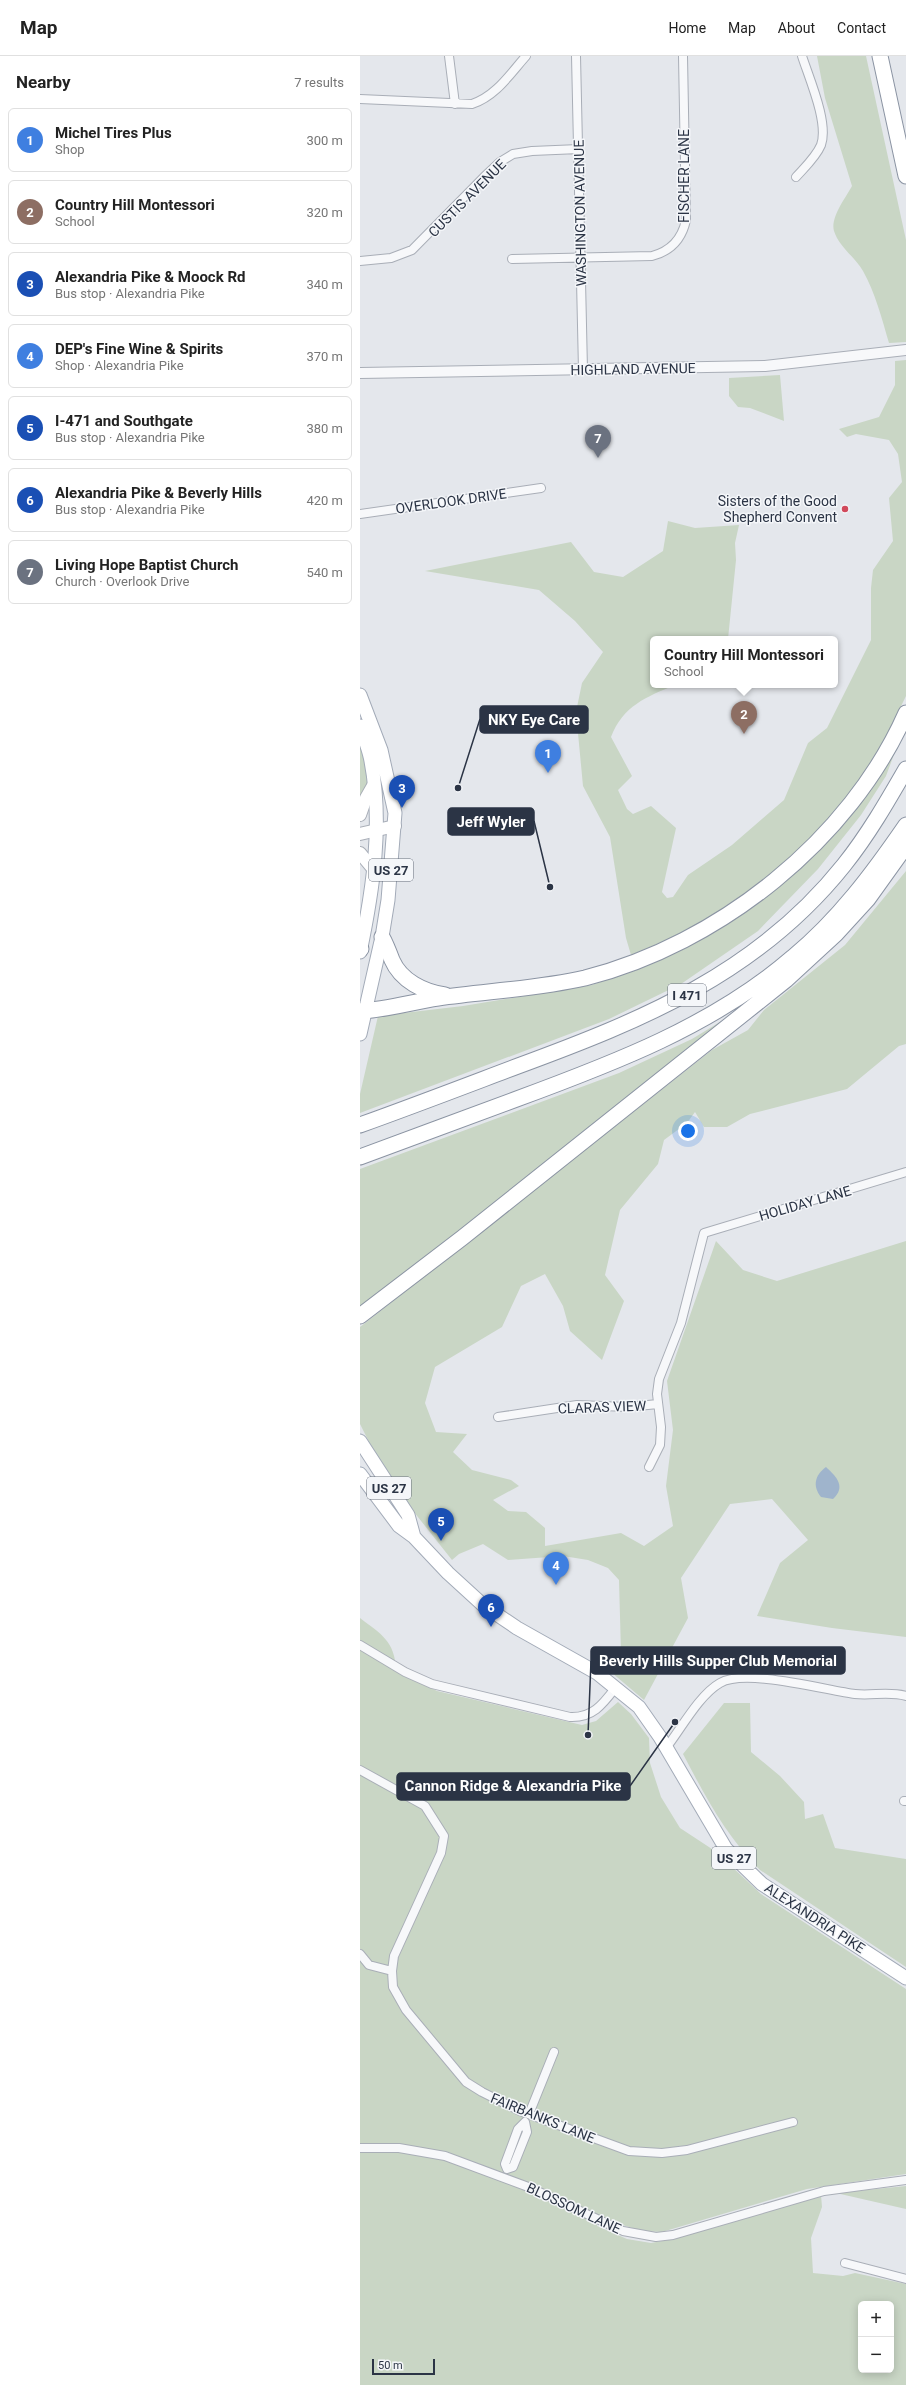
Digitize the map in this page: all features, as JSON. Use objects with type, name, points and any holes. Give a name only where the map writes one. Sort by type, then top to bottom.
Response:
[{"type":"highway","points":[[880,56],[906,176]]},
{"type":"highway","points":[[363,1011],[585,978],[658,952],[710,925],[774,881],[815,844],[836,821],[874,769],[906,713]]},
{"type":"highway","name":"I 471","points":[[360,1125],[638,1020],[717,977],[776,932],[843,866],[871,827],[906,769]]},
{"type":"highway","name":"I 471","points":[[360,1157],[586,1074],[650,1047],[748,992],[794,957],[831,922],[877,868],[906,826]]},
{"type":"highway","points":[[360,1316],[486,1219],[786,980],[836,934],[868,899],[906,846]]},
{"type":"highway","points":[[382,937],[393,962],[402,975],[416,986],[433,993],[456,996]]},
{"type":"main road","name":"US 27","points":[[360,695],[381,750],[395,813],[394,840],[382,937],[363,1011],[360,1034]]},
{"type":"main road","name":"US 27","points":[[360,726],[371,760],[374,784],[376,832],[374,870],[360,950]]},
{"type":"main road","points":[[360,815],[366,798],[374,784]]},
{"type":"main road","points":[[360,834],[376,832],[395,826]]},
{"type":"main road","points":[[376,832],[394,840]]},
{"type":"main road","points":[[360,853],[374,870]]},
{"type":"main road","name":"ALEXANDRIA PIKE","points":[[360,1441],[408,1515],[414,1536]]},
{"type":"main road","name":"ALEXANDRIA PIKE","points":[[360,1474],[399,1526],[414,1536],[448,1573],[497,1615],[597,1673],[639,1707],[666,1748],[726,1849],[741,1866],[762,1884],[906,1978]]},
{"type":"street","points":[[449,56],[455,104]]},
{"type":"street","points":[[360,99],[472,104],[485,100],[526,56]]},
{"type":"street","name":"WASHINGTON AVENUE","points":[[576,56],[583,370]]},
{"type":"street","name":"FISCHER LANE","points":[[512,259],[652,256],[669,250],[683,232],[686,212],[683,56]]},
{"type":"street","points":[[796,176],[816,154],[823,138],[819,113],[802,56]]},
{"type":"street","name":"CUSTIS AVENUE","points":[[360,261],[392,258],[412,250],[484,177],[500,162],[513,154],[529,151],[578,149]]},
{"type":"street","name":"HIGHLAND AVENUE","points":[[360,373],[773,366],[902,351]]},
{"type":"street","name":"OVERLOOK DRIVE","points":[[360,514],[541,488]]},
{"type":"street","name":"HOLIDAY LANE","points":[[658,1404],[659,1379],[681,1323],[704,1233],[906,1172]]},
{"type":"street","points":[[649,1467],[660,1445],[658,1404]]},
{"type":"street","name":"CLARAS VIEW","points":[[498,1417],[577,1405],[627,1407],[658,1404]]},
{"type":"street","points":[[360,1645],[399,1669],[427,1683],[570,1717],[586,1716],[600,1708],[616,1687]]},
{"type":"street","points":[[666,1748],[684,1721],[709,1692],[720,1683],[732,1678],[745,1677],[775,1680],[854,1694],[897,1693],[906,1696]]},
{"type":"street","name":"FAIRBANKS LANE","points":[[360,1770],[425,1806],[444,1836],[441,1853],[394,1956],[392,1971],[393,1987],[406,2010],[466,2082],[482,2092],[528,2114],[629,2151],[662,2153],[687,2150],[793,2122]]},
{"type":"street","points":[[360,1954],[369,1965],[392,1971]]},
{"type":"street","points":[[528,2114],[554,2052]]},
{"type":"street","points":[[525,2122],[526,2132],[513,2168],[507,2169],[504,2164],[518,2129],[525,2122]]},
{"type":"street","name":"BLOSSOM LANE","points":[[360,2148],[399,2148],[445,2156],[531,2188],[623,2232],[656,2237],[673,2235],[824,2191],[906,2180]]},
{"type":"street","points":[[845,2263],[906,2279]]},
{"type":"green space","points":[[817,56],[866,56],[906,240],[906,342],[889,343],[878,306],[867,279],[860,266],[836,237],[834,231],[833,226],[836,214],[852,186],[825,98]]},
{"type":"green space","points":[[906,360],[906,696],[878,753],[860,780],[825,824],[778,870],[723,910],[681,934],[631,955],[626,938],[610,837],[583,786],[576,712],[582,683],[603,652],[575,621],[539,590],[425,571],[571,542],[594,572],[623,577],[663,551],[668,521],[695,528],[739,525],[735,543],[736,560],[728,636],[650,636],[650,688],[668,688],[645,699],[629,710],[616,726],[611,737],[632,776],[618,790],[627,809],[633,814],[651,806],[676,828],[662,892],[667,898],[673,897],[688,875],[732,845],[784,800],[808,743],[827,728],[871,640],[871,588],[873,570],[893,541],[889,498],[902,482],[898,454],[889,440],[856,434],[847,437],[839,429],[879,417],[895,385],[895,361]]},
{"type":"green space","points":[[780,375],[784,421],[750,408],[738,407],[729,396],[729,378]]},
{"type":"green space","points":[[360,726],[374,784],[360,798]]},
{"type":"green space","points":[[896,749],[886,776],[861,815],[818,869],[758,931],[681,984],[609,1019],[360,1113],[360,1094],[378,1016],[463,1006],[592,985],[650,963],[729,923],[790,878],[846,819]]},
{"type":"green space","points":[[906,871],[906,1044],[899,1046],[847,1089],[750,1114],[727,1127],[704,1127],[695,1112],[687,1123],[664,1140],[658,1164],[620,1210],[605,1275],[624,1301],[602,1360],[570,1331],[563,1306],[545,1274],[521,1286],[502,1327],[435,1367],[425,1403],[436,1432],[467,1434],[453,1452],[472,1470],[511,1480],[519,1486],[493,1500],[508,1511],[526,1512],[545,1528],[545,1546],[621,1533],[644,1546],[673,1526],[666,1486],[673,1430],[667,1381],[716,1241],[743,1270],[777,1281],[906,1241],[906,1637],[832,1628],[757,1616],[780,1563],[808,1540],[772,1499],[730,1504],[681,1578],[688,1618],[644,1700],[611,1672],[621,1653],[619,1580],[608,1568],[588,1560],[563,1556],[508,1560],[483,1544],[459,1554],[452,1560],[406,1502],[376,1456],[360,1424],[360,1327],[712,1050],[748,1030],[764,1010],[845,945]]},
{"type":"green space","points":[[751,1003],[703,1042],[360,1308],[360,1169],[619,1073],[692,1039]]},
{"type":"green space","points":[[360,1618],[386,1639],[393,1652],[396,1670],[437,1691],[582,1725],[596,1721],[618,1702],[631,1714],[649,1738],[650,1763],[661,1797],[680,1828],[715,1851],[761,1894],[906,1989],[906,2174],[807,2189],[662,2232],[643,2231],[619,2224],[597,2215],[597,2226],[627,2239],[651,2243],[678,2238],[821,2195],[822,2207],[811,2238],[813,2273],[843,2276],[855,2273],[906,2284],[906,2385],[360,2385]]},
{"type":"green space","points":[[724,1703],[750,1703],[751,1752],[780,1776],[804,1802],[805,1819],[823,1814],[835,1848],[906,1859],[906,1967],[760,1870],[726,1829],[683,1754]]},
{"type":"green space","points":[[906,2186],[906,2209],[836,2193]]},
{"type":"water","points":[[826,1467],[834,1475],[839,1486],[837,1495],[833,1499],[821,1497],[816,1489],[817,1477]]},
{"type":"place","name":"Living Hope Baptist Church","points":[[598,458]]},
{"type":"place","name":"Sisters of the Good Shepherd Convent","points":[[845,509]]},
{"type":"place","name":"Country Hill Montessori","points":[[744,734]]},
{"type":"place","name":"Michel Tires Plus","points":[[548,773]]},
{"type":"place","name":"NKY Eye Care","points":[[458,788]]},
{"type":"place","name":"Alexandria Pike & Moock Rd","points":[[402,808]]},
{"type":"place","name":"Jeff Wyler","points":[[550,887]]},
{"type":"place","name":"I-471 and Southgate","points":[[441,1541]]},
{"type":"place","name":"DEP's Fine Wine & Spirits","points":[[556,1585]]},
{"type":"place","name":"Alexandria Pike & Beverly Hills","points":[[491,1627]]},
{"type":"place","name":"Cannon Ridge & Alexandria Pike","points":[[675,1722]]},
{"type":"place","name":"Beverly Hills Supper Club Memorial","points":[[588,1735]]}]
